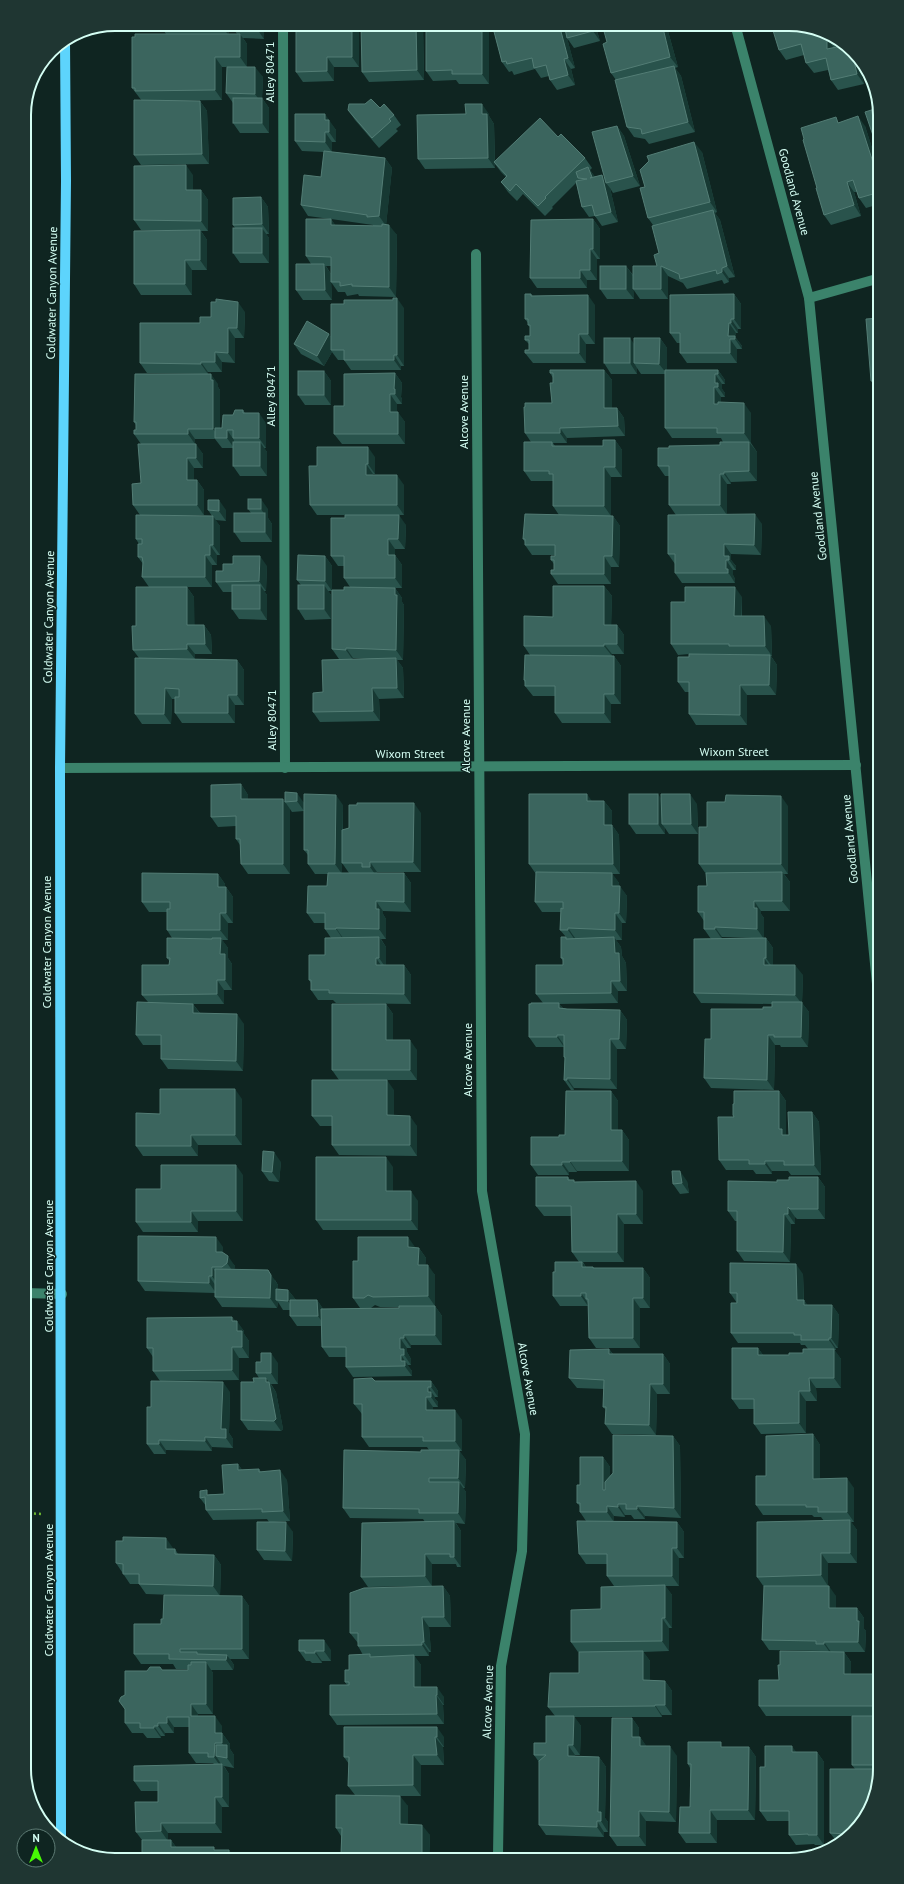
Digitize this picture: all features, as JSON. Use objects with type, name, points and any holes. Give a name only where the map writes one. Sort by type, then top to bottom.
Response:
[{"type":"main road","name":"Coldwater Canyon Avenue","points":[[61,1833],[62,1294],[60,768],[66,196],[65,48]]},
{"type":"street","name":"Alley 80471","points":[[282,31],[285,768]]},
{"type":"street","name":"Goodland Avenue","points":[[736,31],[809,298],[873,941]]},
{"type":"street","name":"Alcove Avenue","points":[[476,254],[482,1192],[525,1434],[522,1551],[502,1666],[498,1853]]},
{"type":"street","points":[[809,298],[873,280]]},
{"type":"street","name":"Wixom Street","points":[[60,768],[856,765]]},
{"type":"street","points":[[31,1293],[62,1294]]},
{"type":"building","points":[[296,31],[352,31],[352,57],[327,57],[327,71],[296,72]]},
{"type":"building","points":[[361,31],[416,31],[417,70],[362,72]]},
{"type":"building","points":[[426,31],[482,31],[482,74],[452,74],[452,70],[426,71]]},
{"type":"building","points":[[494,31],[561,31],[568,58],[564,59],[568,75],[550,80],[546,65],[534,68],[532,58],[507,64],[506,61],[502,62]]},
{"type":"building","points":[[566,31],[593,31],[567,38]]},
{"type":"building","points":[[604,31],[664,31],[670,57],[611,73],[603,44],[607,42]]},
{"type":"building","points":[[773,31],[794,31],[816,35],[827,40],[827,49],[838,47],[844,52],[854,63],[857,74],[831,80],[826,58],[806,63],[801,44],[779,50]]},
{"type":"building","points":[[135,34],[240,34],[240,57],[215,57],[215,90],[135,91],[135,88],[132,88],[132,37],[135,37]]},
{"type":"building","points":[[674,66],[688,122],[642,134],[641,129],[627,127],[615,80]]},
{"type":"building","points":[[227,67],[255,67],[255,94],[226,93]]},
{"type":"building","points":[[233,98],[262,98],[262,123],[233,123]]},
{"type":"building","points":[[371,99],[380,108],[384,104],[394,115],[389,119],[391,121],[372,138],[348,110],[349,104],[365,104]]},
{"type":"building","points":[[134,100],[200,101],[202,154],[134,155]]},
{"type":"building","points":[[465,104],[482,104],[482,114],[487,114],[488,158],[418,159],[417,115],[466,114]]},
{"type":"building","points":[[873,110],[873,135],[865,112]]},
{"type":"building","points":[[295,114],[325,114],[325,120],[329,120],[329,132],[325,132],[325,142],[295,141]]},
{"type":"building","points":[[858,116],[873,162],[873,194],[859,198],[853,180],[847,182],[854,205],[824,215],[801,128],[836,117],[838,123]]},
{"type":"building","points":[[540,118],[558,137],[561,134],[585,158],[545,197],[546,198],[538,206],[516,184],[510,191],[501,182],[507,176],[494,162]]},
{"type":"building","points":[[617,126],[633,176],[606,183],[592,132]]},
{"type":"building","points":[[694,142],[710,202],[648,218],[640,188],[645,187],[640,170],[649,161],[647,156]]},
{"type":"building","points":[[324,151],[385,158],[379,216],[367,217],[367,215],[301,205],[304,175],[321,177]]},
{"type":"building","points":[[186,165],[186,190],[201,190],[201,221],[134,220],[134,166]]},
{"type":"building","points":[[588,167],[592,177],[590,178],[602,175],[611,212],[595,216],[592,205],[582,207],[576,181],[587,179],[578,178],[576,172]]},
{"type":"building","points":[[261,197],[262,224],[233,225],[233,198]]},
{"type":"building","points":[[713,210],[727,266],[722,268],[722,272],[717,274],[716,270],[680,279],[679,274],[661,266],[661,289],[633,289],[633,266],[657,266],[654,255],[659,253],[652,226]]},
{"type":"building","points":[[306,219],[331,219],[331,225],[389,225],[389,287],[352,286],[352,284],[340,286],[340,282],[331,282],[331,257],[306,256]]},
{"type":"building","points":[[593,219],[593,249],[590,249],[590,270],[580,270],[580,278],[530,278],[531,220]]},
{"type":"building","points":[[233,228],[262,228],[262,253],[233,253]]},
{"type":"building","points":[[200,230],[200,260],[185,260],[185,284],[134,284],[134,231]]},
{"type":"building","points":[[296,264],[324,264],[325,290],[296,290]]},
{"type":"building","points":[[600,266],[626,266],[626,289],[600,289]]},
{"type":"building","points":[[525,294],[531,294],[531,296],[588,295],[588,334],[579,334],[579,353],[525,353],[525,350],[529,350],[529,340],[525,340],[525,336],[530,336],[530,325],[528,325],[528,319],[525,319]]},
{"type":"building","points":[[734,294],[734,319],[731,319],[731,323],[729,323],[728,336],[735,336],[735,339],[730,339],[730,353],[680,353],[680,333],[670,333],[670,295]]},
{"type":"building","points":[[393,298],[397,298],[397,355],[394,355],[394,360],[344,360],[344,350],[331,350],[331,304],[344,304],[344,300],[393,300]]},
{"type":"building","points":[[216,299],[238,302],[237,328],[228,328],[228,353],[215,352],[215,362],[201,362],[201,364],[140,363],[140,323],[200,323],[200,317],[211,317],[211,302],[216,302]]},
{"type":"building","points":[[873,318],[873,381],[871,381],[866,319]]},
{"type":"building","points":[[307,321],[329,334],[317,356],[294,344]]},
{"type":"building","points":[[604,338],[630,338],[630,363],[604,363]]},
{"type":"building","points":[[634,338],[660,338],[659,364],[634,363]]},
{"type":"building","points":[[550,370],[604,370],[604,408],[617,408],[618,426],[560,428],[560,433],[525,433],[525,403],[552,403],[550,383],[553,383],[553,373],[550,373]]},
{"type":"building","points":[[665,370],[718,370],[718,374],[715,374],[715,383],[718,383],[718,387],[714,387],[714,404],[718,404],[718,402],[744,403],[744,433],[717,433],[717,428],[665,428]]},
{"type":"building","points":[[298,371],[324,371],[324,395],[298,395]]},
{"type":"building","points":[[395,373],[395,394],[390,394],[390,412],[398,412],[398,434],[334,434],[334,406],[344,406],[344,374]]},
{"type":"building","points":[[135,374],[211,374],[211,380],[213,380],[213,429],[188,429],[188,434],[134,434],[134,430],[136,430],[136,422],[134,422]]},
{"type":"building","points":[[235,410],[243,410],[243,413],[259,413],[259,438],[233,438],[233,430],[227,430],[227,438],[215,438],[215,428],[222,428],[223,415],[233,415]]},
{"type":"building","points":[[603,440],[615,440],[615,467],[604,467],[604,506],[553,506],[553,474],[549,474],[549,471],[524,471],[524,442],[552,442],[552,446],[603,446]]},
{"type":"building","points":[[233,442],[260,442],[260,466],[233,466]]},
{"type":"building","points":[[720,442],[749,442],[749,471],[724,472],[724,474],[720,474],[720,505],[669,505],[669,466],[658,466],[658,448],[669,448],[669,446],[720,445]]},
{"type":"building","points":[[138,444],[196,444],[196,458],[187,458],[187,480],[197,480],[197,505],[133,505],[132,484],[141,483]]},
{"type":"building","points":[[317,447],[368,447],[368,464],[366,464],[366,475],[397,475],[397,505],[310,505],[309,466],[317,466]]},
{"type":"building","points":[[248,499],[261,499],[261,509],[248,509]]},
{"type":"building","points":[[208,500],[219,500],[219,511],[208,510]]},
{"type":"building","points":[[234,513],[265,513],[265,532],[234,532]]},
{"type":"building","points":[[525,514],[613,516],[612,556],[604,556],[604,574],[551,574],[551,570],[554,570],[554,560],[551,560],[551,556],[555,556],[555,545],[525,545],[525,539],[523,539]]},
{"type":"building","points":[[755,514],[754,545],[724,544],[724,556],[729,556],[729,560],[726,560],[726,569],[728,569],[728,573],[675,573],[675,554],[668,554],[668,515]]},
{"type":"building","points":[[136,515],[213,516],[213,545],[210,545],[210,555],[205,555],[205,577],[142,577],[143,562],[142,557],[138,557],[138,544],[142,544],[142,539],[136,539]]},
{"type":"building","points":[[345,515],[399,515],[398,539],[388,539],[388,555],[395,555],[395,578],[344,578],[344,556],[331,556],[331,518],[345,518]]},
{"type":"building","points":[[298,555],[325,556],[325,581],[297,580]]},
{"type":"building","points":[[233,556],[260,556],[259,581],[216,582],[216,571],[223,571],[223,564],[233,564]]},
{"type":"building","points":[[232,585],[260,585],[260,609],[232,609]]},
{"type":"building","points":[[298,585],[324,585],[324,609],[298,609]]},
{"type":"building","points":[[553,586],[604,586],[604,625],[617,625],[617,644],[604,644],[604,646],[524,646],[524,616],[553,617]]},
{"type":"building","points":[[136,587],[187,587],[187,625],[204,625],[205,644],[187,644],[187,649],[133,650],[132,626],[136,626]]},
{"type":"building","points":[[344,587],[395,588],[395,595],[397,595],[396,650],[346,648],[346,650],[332,649],[332,590],[344,590]]},
{"type":"building","points":[[685,587],[735,587],[734,616],[764,616],[765,646],[729,646],[729,644],[671,644],[671,602],[685,602]]},
{"type":"building","points":[[689,654],[770,655],[769,685],[740,685],[740,715],[689,714],[689,682],[678,682],[678,657],[689,657]]},
{"type":"building","points":[[525,655],[614,656],[614,694],[604,694],[604,713],[555,713],[555,686],[525,686]]},
{"type":"building","points":[[135,658],[237,660],[237,695],[228,695],[228,713],[175,713],[175,697],[179,697],[179,689],[165,688],[164,714],[135,714]]},
{"type":"building","points":[[396,658],[397,688],[372,688],[373,711],[313,712],[313,693],[323,692],[322,660]]},
{"type":"building","points":[[241,784],[241,799],[283,799],[283,864],[241,864],[240,839],[236,839],[236,816],[211,817],[211,785]]},
{"type":"building","points":[[285,792],[297,793],[297,801],[285,802]]},
{"type":"building","points":[[304,794],[336,795],[335,864],[308,864],[308,850],[304,850]]},
{"type":"building","points":[[529,794],[587,794],[587,801],[604,801],[604,825],[612,825],[613,864],[529,864]]},
{"type":"building","points":[[629,794],[658,794],[658,824],[629,824]]},
{"type":"building","points":[[661,794],[690,794],[691,824],[662,824]]},
{"type":"building","points":[[726,795],[781,796],[781,864],[699,864],[699,827],[707,827],[707,802],[725,802]]},
{"type":"building","points":[[357,803],[414,803],[413,862],[370,862],[370,867],[362,867],[362,863],[342,863],[342,830],[349,828],[349,805],[357,805]]},
{"type":"building","points":[[536,872],[612,873],[612,886],[620,886],[619,913],[615,913],[615,930],[568,928],[568,930],[560,930],[561,908],[563,909],[563,902],[535,902]]},
{"type":"building","points":[[782,872],[782,901],[754,901],[754,908],[757,908],[757,929],[715,927],[715,929],[704,929],[704,912],[698,912],[698,886],[707,886],[706,873]]},
{"type":"building","points":[[142,873],[218,874],[218,887],[226,887],[226,913],[220,913],[220,930],[167,930],[167,909],[170,909],[170,902],[142,902]]},
{"type":"building","points":[[328,873],[404,873],[404,902],[376,901],[376,909],[379,909],[379,929],[325,929],[325,913],[307,913],[308,886],[327,886]]},
{"type":"building","points":[[379,937],[379,958],[376,958],[376,965],[404,965],[404,994],[329,993],[329,990],[311,990],[311,980],[309,980],[309,955],[325,955],[325,938]]},
{"type":"building","points":[[561,937],[566,937],[566,939],[614,937],[615,953],[619,953],[620,981],[611,981],[611,993],[536,994],[536,965],[563,965],[563,958],[561,958]]},
{"type":"building","points":[[167,938],[221,938],[220,954],[225,954],[225,980],[217,980],[217,994],[142,995],[142,965],[169,965],[170,958],[167,958]]},
{"type":"building","points":[[766,938],[766,958],[764,958],[764,965],[795,965],[795,995],[694,993],[694,939]]},
{"type":"building","points":[[137,1002],[193,1004],[193,1013],[237,1014],[236,1061],[161,1059],[161,1035],[136,1035]]},
{"type":"building","points":[[772,1002],[802,1002],[801,1037],[774,1037],[774,1035],[768,1035],[767,1080],[704,1078],[705,1039],[711,1039],[711,1009],[763,1009],[763,1007],[772,1007]]},
{"type":"building","points":[[559,1003],[559,1008],[567,1009],[620,1010],[619,1039],[610,1039],[610,1079],[567,1078],[567,1080],[564,1080],[564,1035],[557,1035],[557,1037],[529,1037],[529,1004]]},
{"type":"building","points":[[332,1004],[386,1004],[386,1040],[410,1040],[410,1070],[332,1070]]},
{"type":"building","points":[[312,1080],[387,1080],[387,1115],[410,1116],[410,1145],[332,1145],[332,1116],[312,1116]]},
{"type":"building","points":[[160,1089],[235,1089],[235,1135],[191,1135],[191,1146],[136,1146],[136,1113],[160,1114]]},
{"type":"building","points":[[566,1091],[611,1091],[611,1130],[622,1130],[622,1161],[570,1161],[562,1162],[562,1165],[531,1165],[531,1137],[559,1137],[559,1135],[565,1135]]},
{"type":"building","points":[[734,1091],[779,1091],[779,1129],[782,1129],[782,1135],[789,1135],[788,1112],[812,1112],[814,1165],[784,1165],[784,1161],[765,1161],[765,1164],[749,1164],[749,1160],[719,1160],[718,1117],[734,1117]]},
{"type":"building","points":[[263,1151],[274,1152],[272,1172],[262,1171]]},
{"type":"building","points":[[316,1157],[386,1157],[386,1191],[411,1191],[411,1220],[316,1220]]},
{"type":"building","points":[[161,1165],[236,1165],[236,1211],[191,1211],[191,1222],[136,1222],[136,1189],[161,1189]]},
{"type":"building","points":[[672,1171],[680,1171],[682,1183],[673,1184]]},
{"type":"building","points":[[536,1177],[568,1177],[568,1180],[574,1180],[574,1182],[636,1181],[636,1214],[617,1214],[617,1252],[572,1252],[571,1206],[536,1206]]},
{"type":"building","points":[[789,1177],[818,1177],[818,1209],[790,1209],[788,1207],[788,1214],[784,1214],[783,1252],[737,1251],[737,1211],[728,1211],[728,1181],[777,1182],[777,1180],[789,1180]]},
{"type":"building","points":[[138,1236],[216,1237],[216,1252],[222,1252],[228,1256],[227,1263],[222,1267],[212,1267],[212,1276],[209,1276],[209,1283],[138,1281]]},
{"type":"building","points":[[358,1237],[408,1237],[408,1247],[419,1248],[418,1265],[428,1265],[428,1296],[373,1297],[368,1295],[364,1298],[353,1298],[353,1261],[358,1261]]},
{"type":"building","points":[[555,1262],[582,1262],[582,1267],[593,1268],[643,1268],[643,1298],[633,1298],[633,1338],[589,1338],[588,1299],[586,1299],[586,1293],[581,1293],[581,1296],[553,1296],[553,1272],[555,1272]]},
{"type":"building","points":[[730,1263],[796,1264],[797,1300],[804,1300],[804,1305],[832,1305],[831,1338],[829,1338],[829,1340],[801,1340],[801,1335],[794,1335],[794,1333],[731,1333],[731,1303],[737,1303],[737,1293],[730,1293]]},
{"type":"building","points":[[215,1269],[268,1270],[271,1275],[270,1298],[215,1297]]},
{"type":"building","points":[[276,1289],[288,1290],[288,1301],[276,1300]]},
{"type":"building","points":[[290,1300],[317,1300],[318,1316],[290,1316]]},
{"type":"building","points":[[399,1306],[435,1306],[435,1335],[404,1335],[404,1338],[400,1338],[400,1349],[404,1349],[404,1355],[401,1355],[401,1361],[405,1361],[405,1366],[346,1367],[346,1347],[322,1347],[321,1309],[399,1308]]},
{"type":"building","points":[[232,1317],[232,1321],[237,1321],[237,1331],[242,1331],[242,1347],[232,1347],[232,1370],[153,1371],[153,1348],[147,1348],[147,1318]]},
{"type":"building","points":[[732,1348],[758,1348],[758,1355],[789,1355],[789,1353],[803,1353],[803,1349],[834,1349],[834,1378],[809,1378],[810,1391],[799,1391],[799,1423],[754,1424],[754,1399],[732,1399]]},
{"type":"building","points":[[609,1349],[609,1354],[663,1354],[663,1384],[650,1384],[649,1425],[605,1424],[606,1407],[603,1407],[604,1380],[569,1378],[570,1350]]},
{"type":"building","points":[[261,1353],[271,1353],[271,1373],[256,1373],[256,1362],[261,1362]]},
{"type":"building","points":[[253,1378],[266,1378],[266,1382],[269,1382],[276,1419],[274,1421],[241,1420],[241,1382],[254,1382]]},
{"type":"building","points":[[372,1378],[375,1381],[431,1381],[431,1387],[428,1387],[428,1392],[431,1392],[431,1397],[426,1397],[426,1410],[455,1410],[455,1441],[423,1441],[423,1437],[362,1437],[362,1404],[354,1404],[354,1379]]},
{"type":"building","points":[[151,1381],[223,1382],[221,1429],[226,1429],[226,1438],[205,1437],[205,1441],[159,1440],[159,1444],[147,1444],[147,1407],[151,1407]]},
{"type":"building","points":[[813,1434],[813,1479],[847,1478],[847,1512],[818,1512],[818,1507],[806,1507],[806,1505],[756,1505],[756,1476],[766,1476],[766,1436]]},
{"type":"building","points":[[613,1435],[673,1436],[674,1508],[637,1506],[637,1509],[626,1509],[626,1504],[618,1504],[618,1507],[607,1506],[607,1512],[580,1512],[580,1503],[577,1503],[577,1485],[580,1485],[580,1457],[603,1457],[603,1490],[605,1490],[605,1482],[613,1473]]},
{"type":"building","points":[[344,1450],[421,1452],[421,1450],[459,1450],[458,1478],[429,1478],[429,1482],[459,1482],[458,1513],[419,1513],[419,1509],[343,1508]]},
{"type":"building","points":[[238,1464],[238,1470],[259,1469],[259,1472],[280,1470],[283,1511],[262,1512],[262,1509],[206,1510],[205,1497],[200,1498],[200,1491],[207,1490],[207,1495],[224,1494],[222,1465]]},
{"type":"building","points":[[850,1520],[850,1553],[821,1553],[821,1575],[757,1577],[757,1522]]},
{"type":"building","points":[[454,1521],[454,1557],[450,1557],[450,1554],[425,1554],[425,1576],[361,1577],[362,1523]]},
{"type":"building","points":[[577,1521],[677,1522],[677,1548],[672,1548],[672,1576],[607,1576],[607,1554],[579,1554]]},
{"type":"building","points":[[257,1522],[286,1522],[285,1551],[257,1550]]},
{"type":"building","points":[[123,1537],[166,1538],[166,1549],[175,1549],[175,1554],[214,1555],[213,1586],[139,1584],[139,1574],[123,1574],[123,1564],[116,1563],[116,1541],[123,1541]]},
{"type":"building","points":[[665,1585],[665,1618],[662,1618],[662,1641],[571,1642],[571,1610],[601,1609],[601,1587]]},
{"type":"building","points":[[443,1586],[444,1617],[422,1617],[424,1642],[422,1642],[422,1645],[358,1646],[358,1633],[350,1633],[350,1593],[364,1588]]},
{"type":"building","points":[[764,1586],[829,1586],[829,1608],[857,1608],[857,1621],[859,1621],[858,1642],[824,1642],[824,1644],[816,1644],[816,1641],[762,1640]]},
{"type":"building","points":[[164,1595],[242,1596],[242,1649],[180,1649],[180,1652],[227,1655],[226,1660],[169,1659],[169,1654],[134,1654],[134,1624],[161,1624],[161,1619],[163,1619]]},
{"type":"building","points":[[299,1640],[324,1640],[324,1651],[305,1653],[305,1651],[299,1651]]},
{"type":"building","points":[[643,1651],[643,1680],[665,1681],[665,1705],[548,1707],[550,1673],[579,1673],[579,1652]]},
{"type":"building","points":[[780,1651],[844,1652],[844,1674],[873,1674],[873,1706],[759,1706],[759,1680],[779,1680],[778,1665],[780,1665]]},
{"type":"building","points":[[370,1654],[370,1657],[414,1655],[414,1687],[437,1687],[437,1714],[330,1715],[330,1685],[349,1685],[349,1682],[345,1682],[345,1670],[349,1670],[349,1655]]},
{"type":"building","points":[[191,1662],[206,1662],[206,1704],[191,1704],[191,1716],[215,1716],[215,1733],[222,1733],[222,1743],[215,1743],[214,1757],[208,1757],[208,1753],[189,1753],[189,1717],[167,1717],[167,1723],[158,1723],[158,1726],[154,1726],[154,1728],[140,1728],[140,1723],[125,1723],[125,1709],[119,1701],[121,1697],[125,1695],[125,1671],[147,1671],[150,1667],[160,1667],[162,1670],[188,1670],[188,1665],[191,1665]]},
{"type":"building","points":[[546,1716],[574,1716],[573,1745],[568,1745],[568,1756],[599,1757],[598,1812],[601,1812],[601,1821],[597,1821],[597,1827],[539,1825],[539,1761],[546,1755],[534,1755],[534,1743],[546,1743]]},
{"type":"building","points":[[852,1716],[873,1716],[873,1765],[852,1765]]},
{"type":"building","points":[[612,1718],[632,1718],[632,1737],[640,1737],[640,1746],[670,1746],[669,1812],[639,1811],[639,1836],[610,1836]]},
{"type":"building","points":[[344,1727],[437,1727],[437,1737],[435,1737],[437,1755],[413,1755],[413,1785],[348,1786],[349,1757],[344,1757]]},
{"type":"building","points":[[688,1742],[721,1742],[721,1747],[749,1747],[748,1810],[710,1810],[710,1833],[679,1833],[680,1807],[690,1807],[691,1764],[688,1764]]},
{"type":"building","points":[[216,1745],[227,1745],[227,1758],[216,1756]]},
{"type":"building","points":[[765,1746],[792,1746],[792,1752],[817,1752],[817,1835],[789,1835],[789,1811],[760,1811],[760,1767],[765,1767]]},
{"type":"building","points":[[222,1764],[222,1797],[215,1797],[215,1823],[161,1823],[161,1831],[136,1832],[135,1802],[158,1802],[158,1781],[134,1781],[134,1766]]},
{"type":"building","points":[[830,1769],[873,1769],[869,1796],[859,1816],[842,1834],[830,1833]]},
{"type":"building","points":[[336,1795],[400,1796],[400,1824],[422,1825],[422,1853],[341,1853],[342,1828],[336,1828]]},
{"type":"building","points":[[142,1840],[171,1840],[171,1847],[214,1847],[214,1850],[229,1850],[229,1853],[142,1853]]}]
